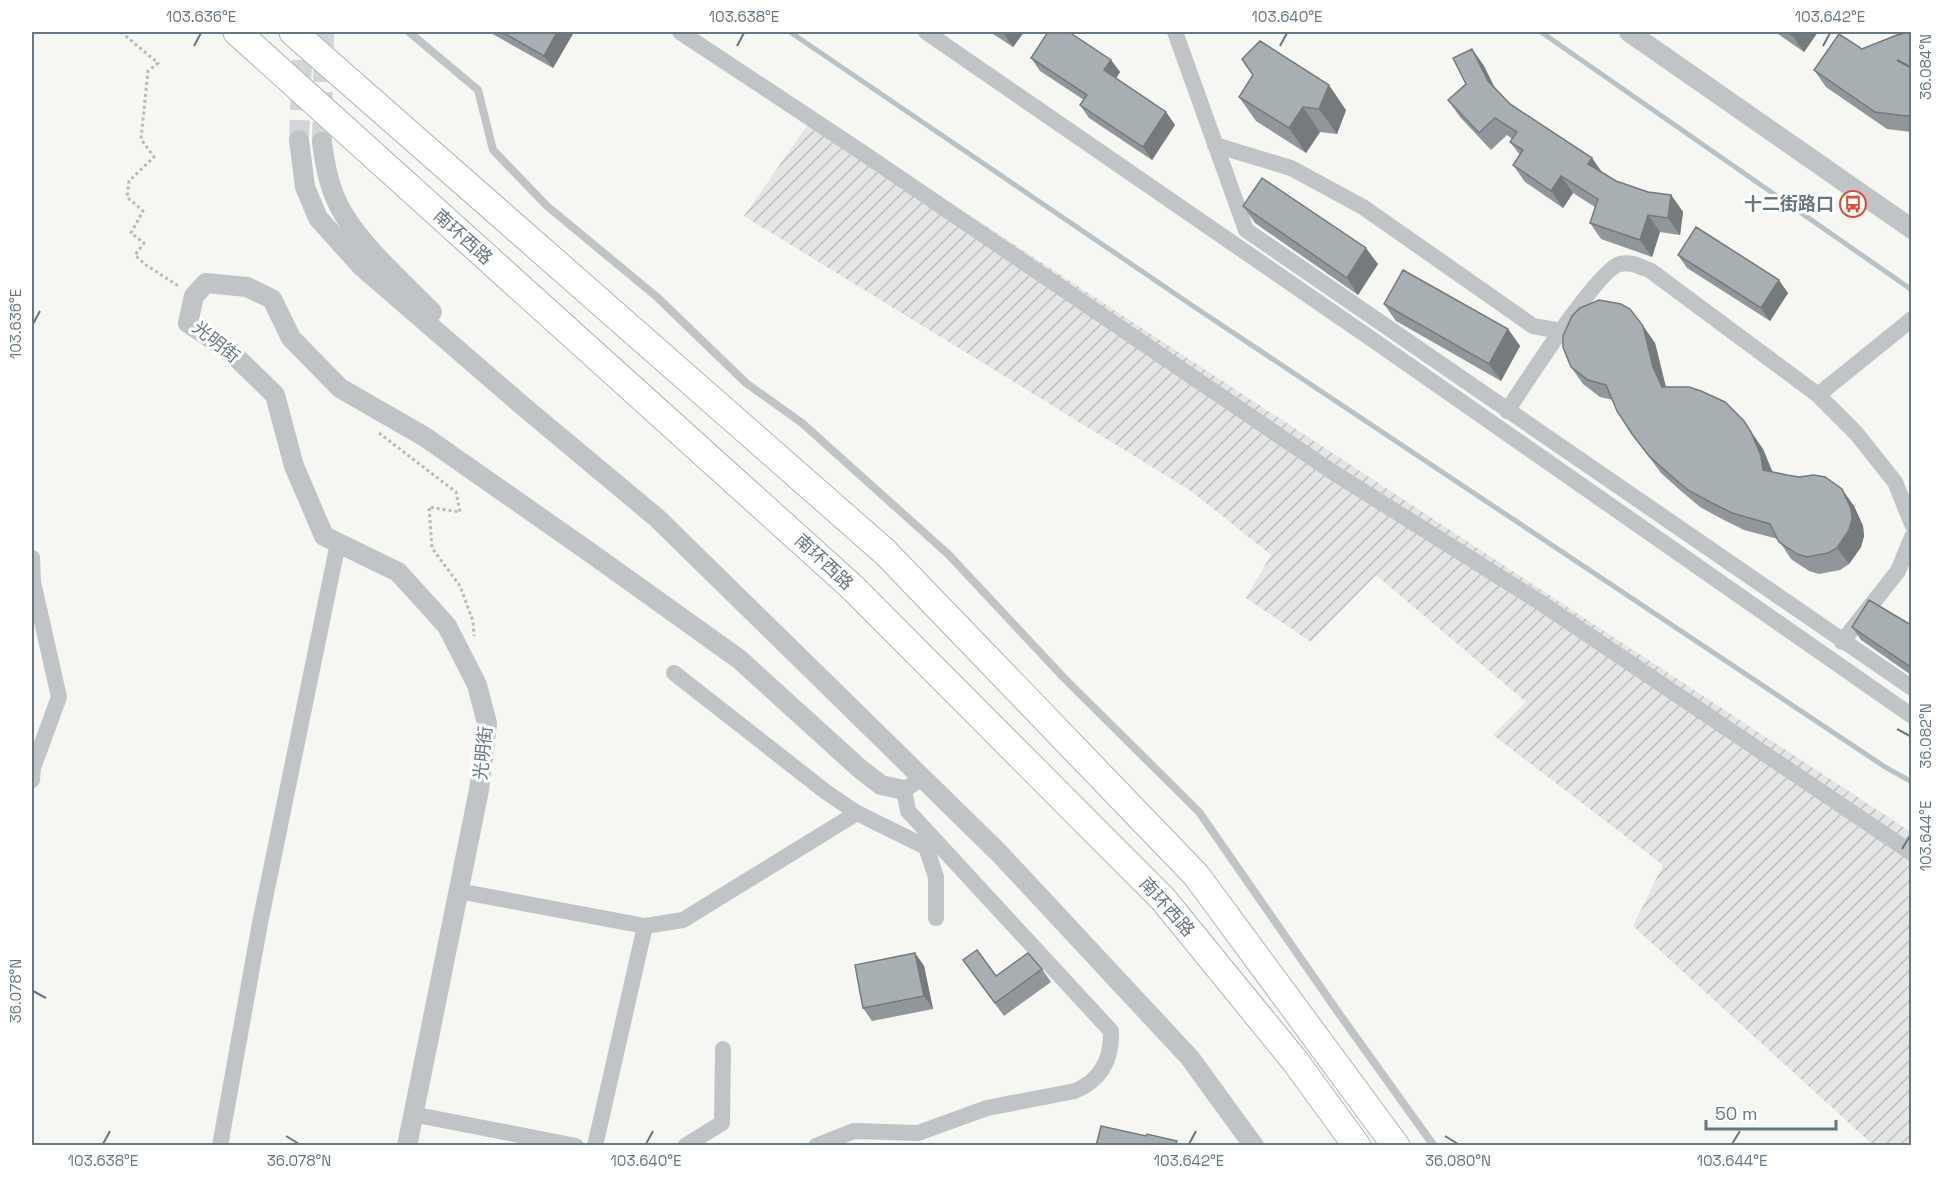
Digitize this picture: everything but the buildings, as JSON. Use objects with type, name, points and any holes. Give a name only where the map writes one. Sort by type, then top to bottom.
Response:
[{"type":"highway","name":"南环西路","points":[[237,32],[852,587],[1163,899],[1295,1060],[1357,1146]]},
{"type":"highway","points":[[293,32],[885,552],[1196,875],[1396,1146]]},
{"type":"street","points":[[680,32],[861,151],[1331,471],[1538,601],[1911,853]]},
{"type":"street","points":[[926,32],[1376,342],[1911,716]]},
{"type":"street","points":[[1175,32],[1246,230],[1911,688]]},
{"type":"street","points":[[1629,32],[1911,229]]},
{"type":"street","points":[[299,140],[305,187],[318,218],[362,267],[657,518],[1000,854],[1190,1058],[1254,1146]]},
{"type":"street","points":[[322,142],[329,182],[348,222],[381,260],[524,407]]},
{"type":"street","points":[[1215,145],[1291,168],[1364,207],[1533,326],[1561,331]]},
{"type":"street","points":[[1507,411],[1561,331],[1606,272],[1619,264],[1634,264],[1651,271],[1818,395],[1856,433],[1895,482],[1911,524]]},
{"type":"street","name":"光明街","points":[[407,1146],[479,790],[488,723],[477,685],[447,626],[398,572],[324,536],[294,465],[275,395],[231,352],[188,323],[194,296],[206,283],[247,287],[272,299],[291,338],[340,388],[424,436],[739,659],[859,768],[881,784],[904,790]]},
{"type":"street","points":[[1818,395],[1907,322]]},
{"type":"street","points":[[1842,642],[1898,570],[1911,537]]},
{"type":"street","points":[[220,1146],[260,923],[338,543]]},
{"type":"street","points":[[32,558],[33,582],[59,697],[33,768],[32,780]]},
{"type":"street","points":[[674,673],[826,792],[857,813],[931,843]]},
{"type":"street","points":[[816,1146],[854,1131],[918,1133],[987,1108],[1075,1091],[1084,1087],[1099,1074],[1111,1048],[1111,1031],[931,843],[908,811],[904,790],[922,778]]},
{"type":"street","points":[[458,891],[645,926],[683,920],[857,813]]},
{"type":"street","points":[[931,843],[936,877],[936,918]]},
{"type":"street","points":[[595,1146],[645,926]]},
{"type":"street","points":[[685,1146],[722,1123],[723,1049]]},
{"type":"street","points":[[412,1114],[576,1146]]},
{"type":"lane","points":[[410,32],[478,90],[493,150],[547,206],[657,297],[746,383],[802,423],[948,554],[1064,678],[1199,812],[1434,1146]]},
{"type":"path","points":[[121,32],[158,63],[148,71],[141,139],[154,157],[129,181],[127,197],[143,211],[131,233],[144,243],[135,255],[146,265],[194,296]]},
{"type":"path","points":[[386,414],[378,433],[456,492],[460,512],[429,507],[432,548],[460,586],[472,621],[474,642]]},
{"type":"shaded area","points":[[815,114],[1911,832],[1911,1145],[1873,1145],[1633,926],[1663,865],[1493,735],[1526,702],[1376,575],[1311,642],[1246,598],[1271,555],[1191,491],[744,216]]},
{"type":"waterway","points":[[790,32],[1193,306],[1885,767],[1912,782]]},
{"type":"waterway","points":[[1541,32],[1912,290]]},
{"type":"tunnel","points":[[299,140],[303,32]]},
{"type":"tunnel","points":[[322,142],[324,32]]},
{"type":"place","name":"十二街路口","points":[[1853,204]]}]
